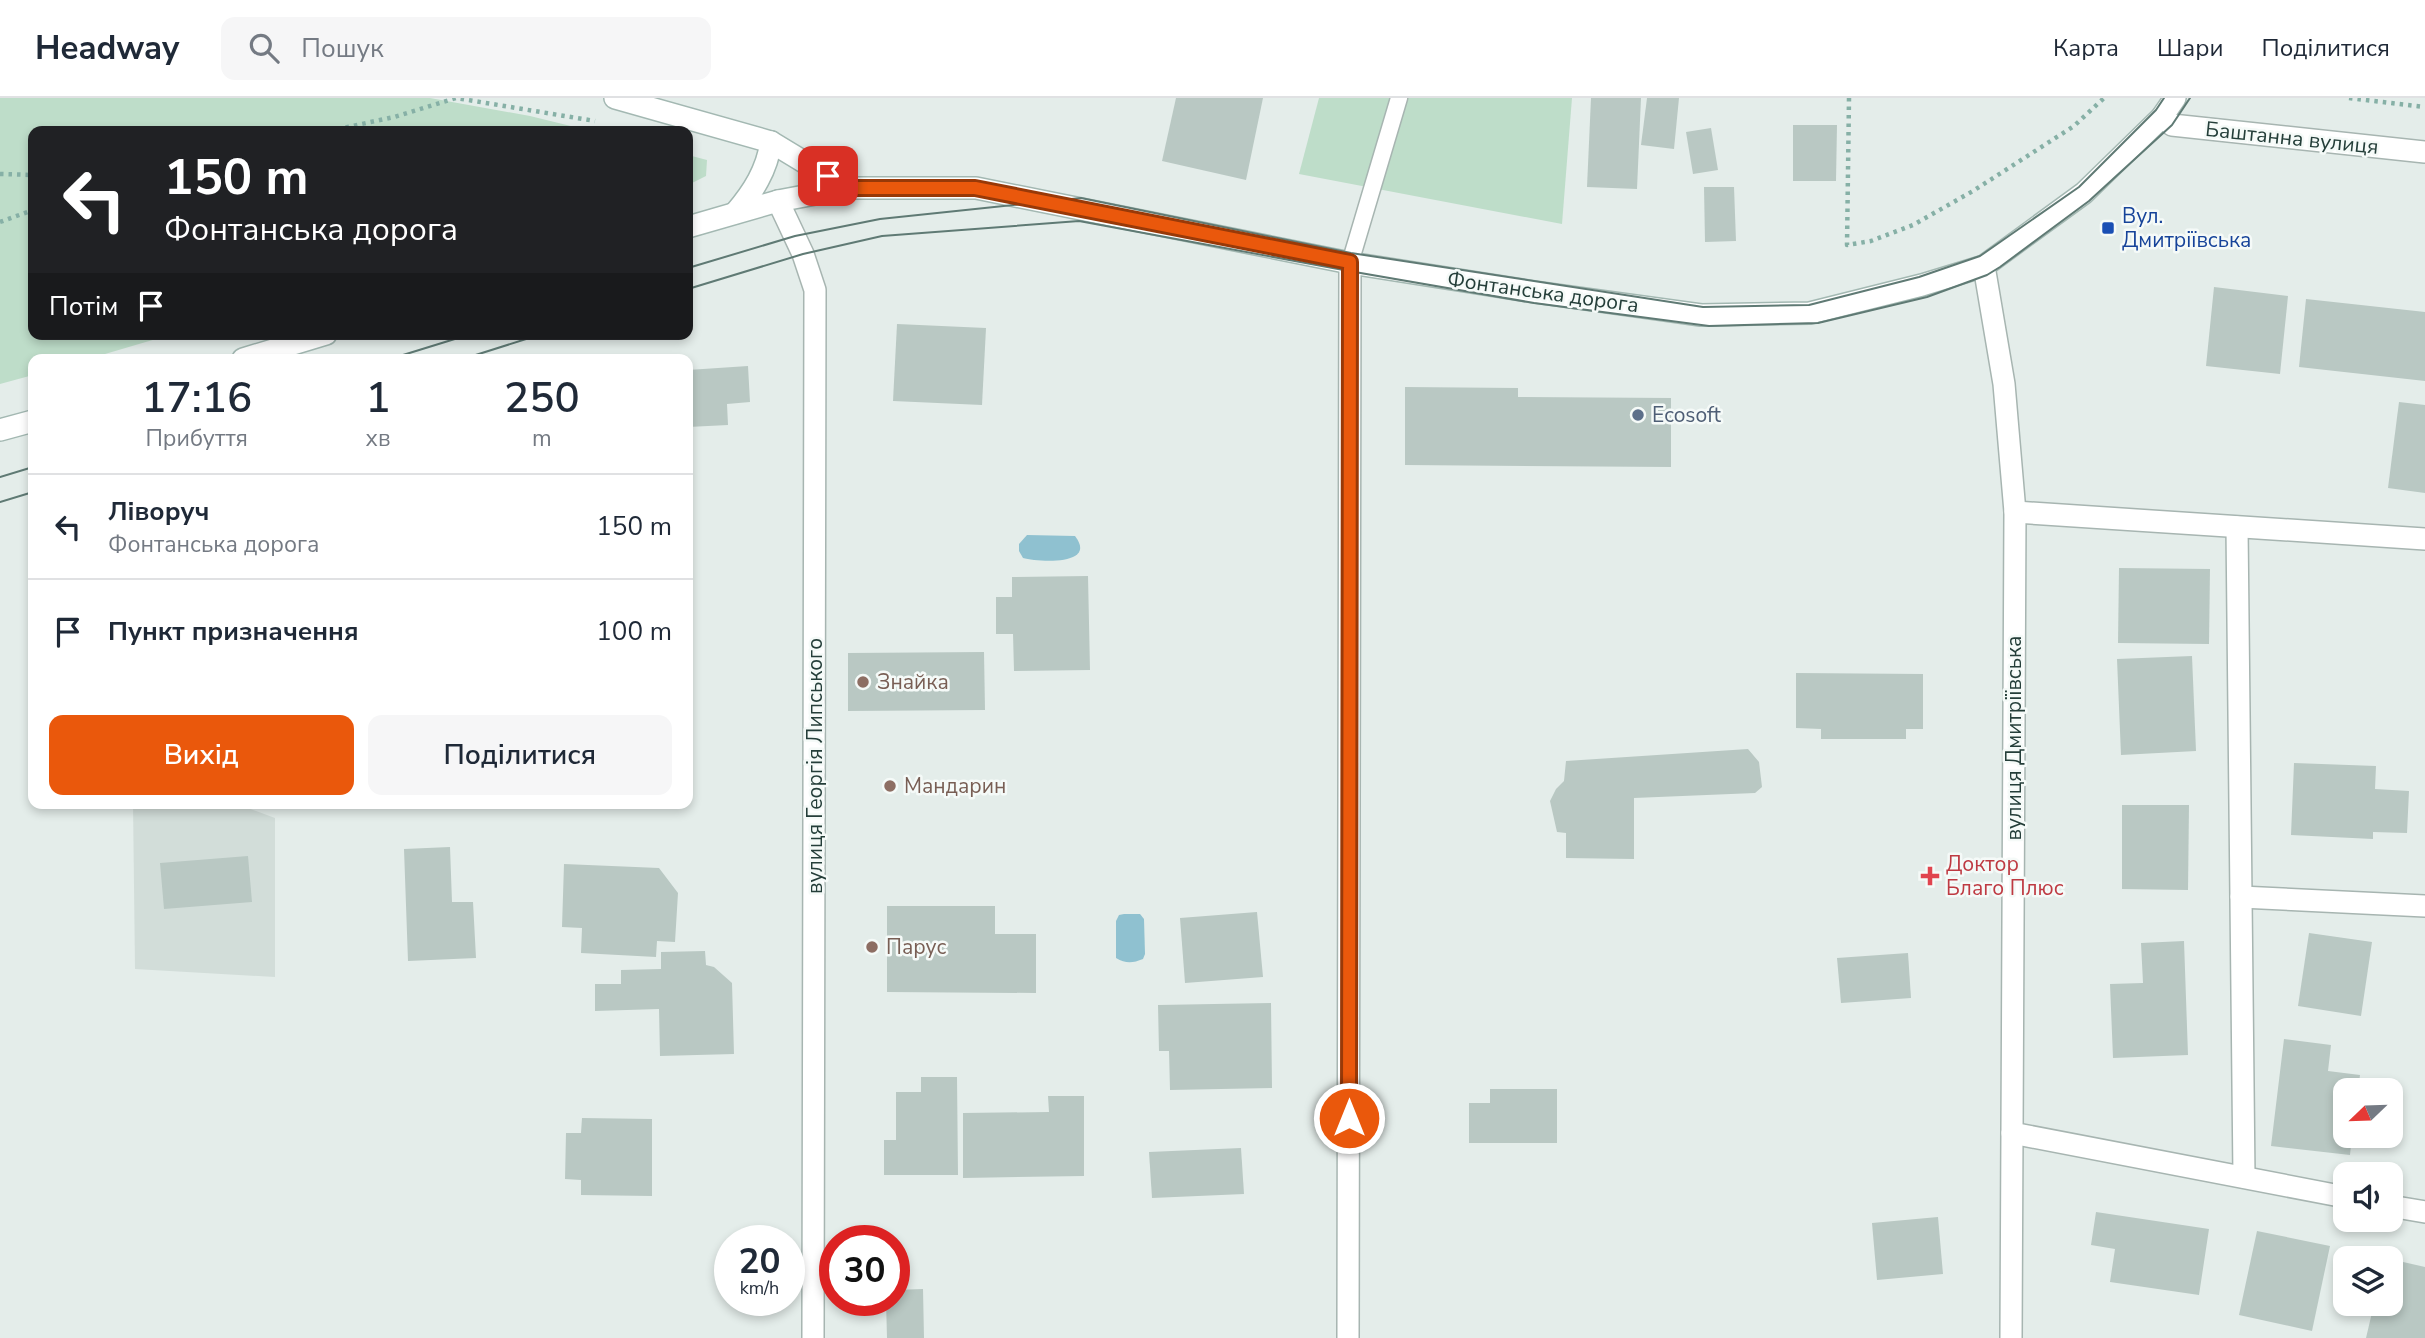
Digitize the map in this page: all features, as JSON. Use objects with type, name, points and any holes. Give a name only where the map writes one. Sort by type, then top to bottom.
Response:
[{"type":"street","points":[[615,98],[771,142],[847,188]]},
{"type":"street","name":"Фонтанська дорога","points":[[693,226],[778,201],[847,188],[975,188],[1350,262],[1535,292],[1702,315],[1810,313],[1922,285],[1984,266],[2084,193],[2162,117],[2175,98]]},
{"type":"street","name":"Баштанна вулиця","points":[[2162,117],[2172,125],[2425,152]]},
{"type":"street","points":[[735,213],[751,195],[762,174],[769,157],[771,142]]},
{"type":"street","name":"вулиця Георгія Липського","points":[[778,201],[803,254],[815,290],[813,1338]]},
{"type":"street","points":[[1348,1338],[1350,262]]},
{"type":"street","name":"вулиця Дмитріївська","points":[[1984,266],[2004,384],[2015,512],[2011,1338]]},
{"type":"street","points":[[260,354],[306,340]]},
{"type":"street","points":[[0,430],[28,422]]},
{"type":"street","points":[[2015,512],[2425,538]]},
{"type":"street","points":[[2237,527],[2245,1177]]},
{"type":"street","points":[[2241,897],[2425,906]]},
{"type":"street","points":[[2012,1133],[2333,1195]]},
{"type":"street","points":[[2403,1208],[2425,1212]]},
{"type":"lane","points":[[1350,262],[1399,98]]},
{"type":"path","points":[[352,126],[394,117],[456,98],[607,122]]},
{"type":"path","points":[[1849,98],[1847,245],[1871,241],[1913,225],[1973,191],[2074,126],[2104,98]]},
{"type":"path","points":[[2348,98],[2425,107]]},
{"type":"path","points":[[0,174],[28,175]]},
{"type":"path","points":[[0,222],[28,212]]},
{"type":"shaded area","points":[[133,809],[250,809],[275,818],[275,977],[135,969]]},
{"type":"green space","points":[[0,98],[430,98],[571,126],[28,126],[28,340],[153,340],[105,354],[28,354],[28,376],[0,384]]},
{"type":"green space","points":[[1319,98],[1572,98],[1562,224],[1299,174]]},
{"type":"green space","points":[[693,156],[707,160],[706,176],[693,182]]},
{"type":"water","points":[[1027,535],[1075,536],[1080,546],[1079,553],[1063,560],[1052,561],[1023,558],[1019,544]]},
{"type":"water","points":[[1140,914],[1144,919],[1143,959],[1126,962],[1116,958],[1116,921],[1119,915]]},
{"type":"building","points":[[1176,98],[1263,98],[1246,180],[1162,161]]},
{"type":"building","points":[[1591,98],[1641,98],[1637,189],[1587,187]]},
{"type":"building","points":[[1647,98],[1679,98],[1674,149],[1641,145]]},
{"type":"building","points":[[1793,125],[1837,125],[1836,181],[1793,181]]},
{"type":"building","points":[[1711,128],[1718,170],[1693,174],[1686,132]]},
{"type":"building","points":[[1704,187],[1734,187],[1736,241],[1705,242]]},
{"type":"building","points":[[2214,287],[2288,296],[2280,374],[2206,366]]},
{"type":"building","points":[[2306,299],[2425,312],[2425,381],[2299,367]]},
{"type":"building","points":[[897,324],[986,328],[982,405],[893,401]]},
{"type":"building","points":[[748,366],[750,402],[727,404],[728,425],[693,427],[693,370]]},
{"type":"building","points":[[1405,387],[1518,388],[1518,397],[1671,398],[1671,467],[1405,465]]},
{"type":"building","points":[[2399,402],[2425,405],[2425,493],[2388,488]]},
{"type":"building","points":[[2119,568],[2210,569],[2209,644],[2118,643]]},
{"type":"building","points":[[1088,576],[1090,670],[1014,671],[1013,634],[996,634],[996,597],[1012,597],[1012,577]]},
{"type":"building","points":[[984,652],[985,710],[848,711],[848,653]]},
{"type":"building","points":[[2192,656],[2196,751],[2121,755],[2117,659]]},
{"type":"building","points":[[1796,673],[1923,674],[1923,729],[1906,729],[1906,739],[1821,739],[1821,729],[1796,728]]},
{"type":"building","points":[[1748,749],[1759,762],[1762,787],[1755,793],[1634,798],[1634,859],[1566,858],[1566,833],[1557,832],[1550,801],[1564,781],[1566,761]]},
{"type":"building","points":[[2294,763],[2376,766],[2375,789],[2409,791],[2407,833],[2373,832],[2373,839],[2291,835]]},
{"type":"building","points":[[2122,805],[2189,805],[2188,890],[2122,889]]},
{"type":"building","points":[[450,847],[452,902],[473,902],[476,958],[408,961],[404,849]]},
{"type":"building","points":[[248,856],[252,902],[164,909],[160,863]]},
{"type":"building","points":[[564,864],[659,868],[678,893],[675,942],[657,941],[656,957],[581,953],[582,928],[562,927]]},
{"type":"building","points":[[887,906],[995,906],[995,934],[1036,934],[1036,993],[887,992]]},
{"type":"building","points":[[1257,912],[1263,977],[1185,983],[1180,918]]},
{"type":"building","points":[[2309,933],[2372,942],[2361,1016],[2298,1006]]},
{"type":"building","points":[[2184,941],[2188,1055],[2113,1058],[2110,984],[2143,983],[2141,943]]},
{"type":"building","points":[[705,951],[706,965],[714,967],[732,983],[734,1054],[660,1056],[659,1009],[595,1011],[595,984],[621,984],[621,970],[661,969],[661,952]]},
{"type":"building","points":[[1908,953],[1911,998],[1841,1003],[1837,958]]},
{"type":"building","points":[[1271,1003],[1272,1088],[1170,1090],[1169,1051],[1159,1051],[1158,1005]]},
{"type":"building","points":[[2284,1039],[2331,1045],[2328,1071],[2360,1075],[2360,1078],[2333,1078],[2333,1148],[2351,1148],[2350,1155],[2271,1146]]},
{"type":"building","points":[[921,1077],[957,1077],[958,1175],[884,1175],[884,1140],[896,1140],[896,1092],[921,1092]]},
{"type":"building","points":[[1490,1089],[1557,1089],[1557,1143],[1469,1143],[1469,1103],[1490,1103]]},
{"type":"building","points":[[1048,1096],[1084,1096],[1084,1176],[963,1178],[963,1113],[1049,1112]]},
{"type":"building","points":[[582,1118],[652,1119],[652,1196],[581,1195],[581,1180],[565,1179],[566,1133],[581,1133]]},
{"type":"building","points":[[1241,1148],[1244,1194],[1152,1198],[1149,1152]]},
{"type":"building","points":[[2096,1212],[2209,1229],[2199,1295],[2110,1282],[2115,1249],[2091,1245]]},
{"type":"building","points":[[1938,1217],[1943,1274],[1877,1280],[1872,1223]]},
{"type":"building","points":[[2257,1231],[2330,1246],[2312,1331],[2239,1315]]},
{"type":"building","points":[[2403,1262],[2425,1267],[2425,1338],[2366,1338],[2371,1316],[2403,1316]]},
{"type":"building","points":[[910,1289],[923,1289],[924,1338],[887,1338],[886,1316],[910,1316]]},
{"type":"tram line","points":[[693,267],[795,236],[880,219],[1081,198],[1351,253],[1703,307],[1809,305],[1919,277],[1980,256],[2079,187],[2156,110],[2164,98]]},
{"type":"tram line","points":[[693,287],[803,254],[882,236],[1079,221],[1534,303],[1709,326],[1818,323],[1927,297],[1987,275],[2089,201],[2172,125],[2190,98]]},
{"type":"tram line","points":[[406,354],[452,340]]},
{"type":"tram line","points":[[479,354],[523,340]]},
{"type":"tram line","points":[[0,477],[28,469]]},
{"type":"tram line","points":[[0,502],[28,494]]},
{"type":"place","name":"Вул. Дмитріївська","points":[[2108,228]]},
{"type":"place","name":"Ecosoft","points":[[1638,415]]},
{"type":"place","name":"Знайка","points":[[863,682]]},
{"type":"place","name":"Мандарин","points":[[890,786]]},
{"type":"place","name":"Доктор Благо Плюс","points":[[1930,876]]},
{"type":"place","name":"Парус","points":[[872,947]]},
{"type":"route","points":[[828,176],[847,188],[975,188],[1350,262],[1349,1118]]}]
